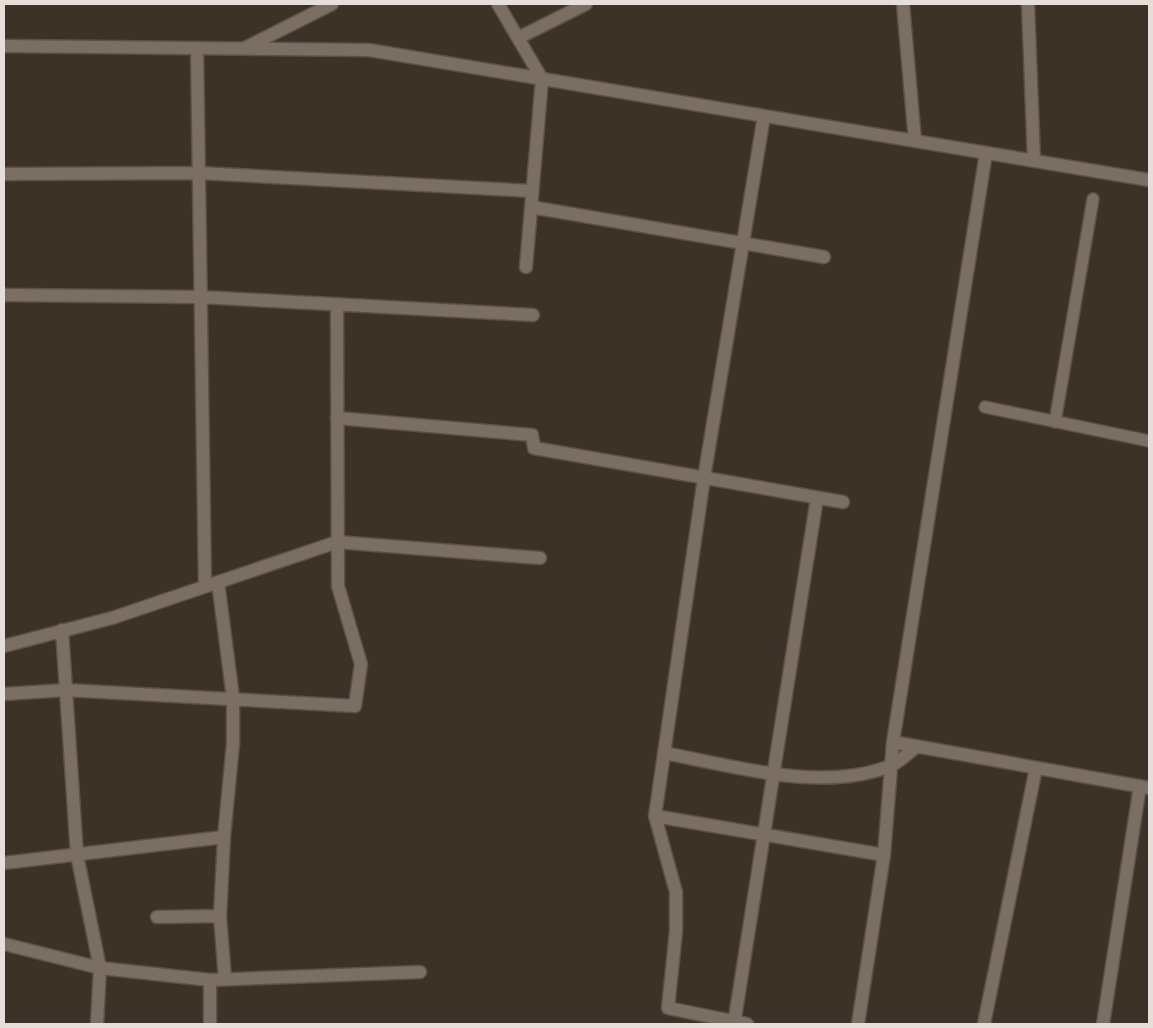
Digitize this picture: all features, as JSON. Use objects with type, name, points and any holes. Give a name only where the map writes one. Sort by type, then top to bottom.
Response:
[{"type":"street","points":[[244,49],[332,4]]},
{"type":"street","points":[[498,4],[542,79],[526,267]]},
{"type":"street","points":[[518,38],[586,4]]},
{"type":"street","points":[[903,4],[915,141]]},
{"type":"street","points":[[1028,4],[1034,161]]},
{"type":"street","points":[[4,46],[369,50],[1149,180]]},
{"type":"street","points":[[197,48],[205,586]]},
{"type":"street","points":[[747,1024],[734,1023],[668,1008],[676,931],[676,892],[656,816],[704,478],[764,116]]},
{"type":"street","points":[[858,1024],[884,855],[893,742],[986,153]]},
{"type":"street","points":[[4,174],[199,173],[532,191]]},
{"type":"street","points":[[531,207],[824,257]]},
{"type":"street","points":[[4,295],[201,297],[533,315]]},
{"type":"street","points":[[4,694],[66,690],[355,706],[361,664],[338,586],[337,304]]},
{"type":"street","points":[[337,418],[532,435],[534,448],[843,502]]},
{"type":"street","points":[[734,1023],[817,498]]},
{"type":"street","points":[[4,646],[112,618],[337,542],[540,558]]},
{"type":"street","points":[[218,582],[233,698],[233,744],[224,837],[220,916],[225,979]]},
{"type":"street","points":[[62,630],[77,854],[100,968],[97,1024]]},
{"type":"street","points":[[893,742],[1145,787],[1103,1024]]},
{"type":"street","points":[[664,753],[794,777],[833,778],[891,766],[917,746]]},
{"type":"street","points":[[984,1024],[1036,768]]},
{"type":"street","points":[[656,816],[884,855]]},
{"type":"street","points":[[4,863],[224,837]]},
{"type":"street","points":[[157,917],[220,916]]},
{"type":"street","points":[[4,944],[100,968],[210,980],[420,972]]},
{"type":"street","points":[[210,980],[210,1024]]},
{"type":"lane","points":[[1055,422],[1093,199]]},
{"type":"lane","points":[[985,408],[1149,441]]}]
